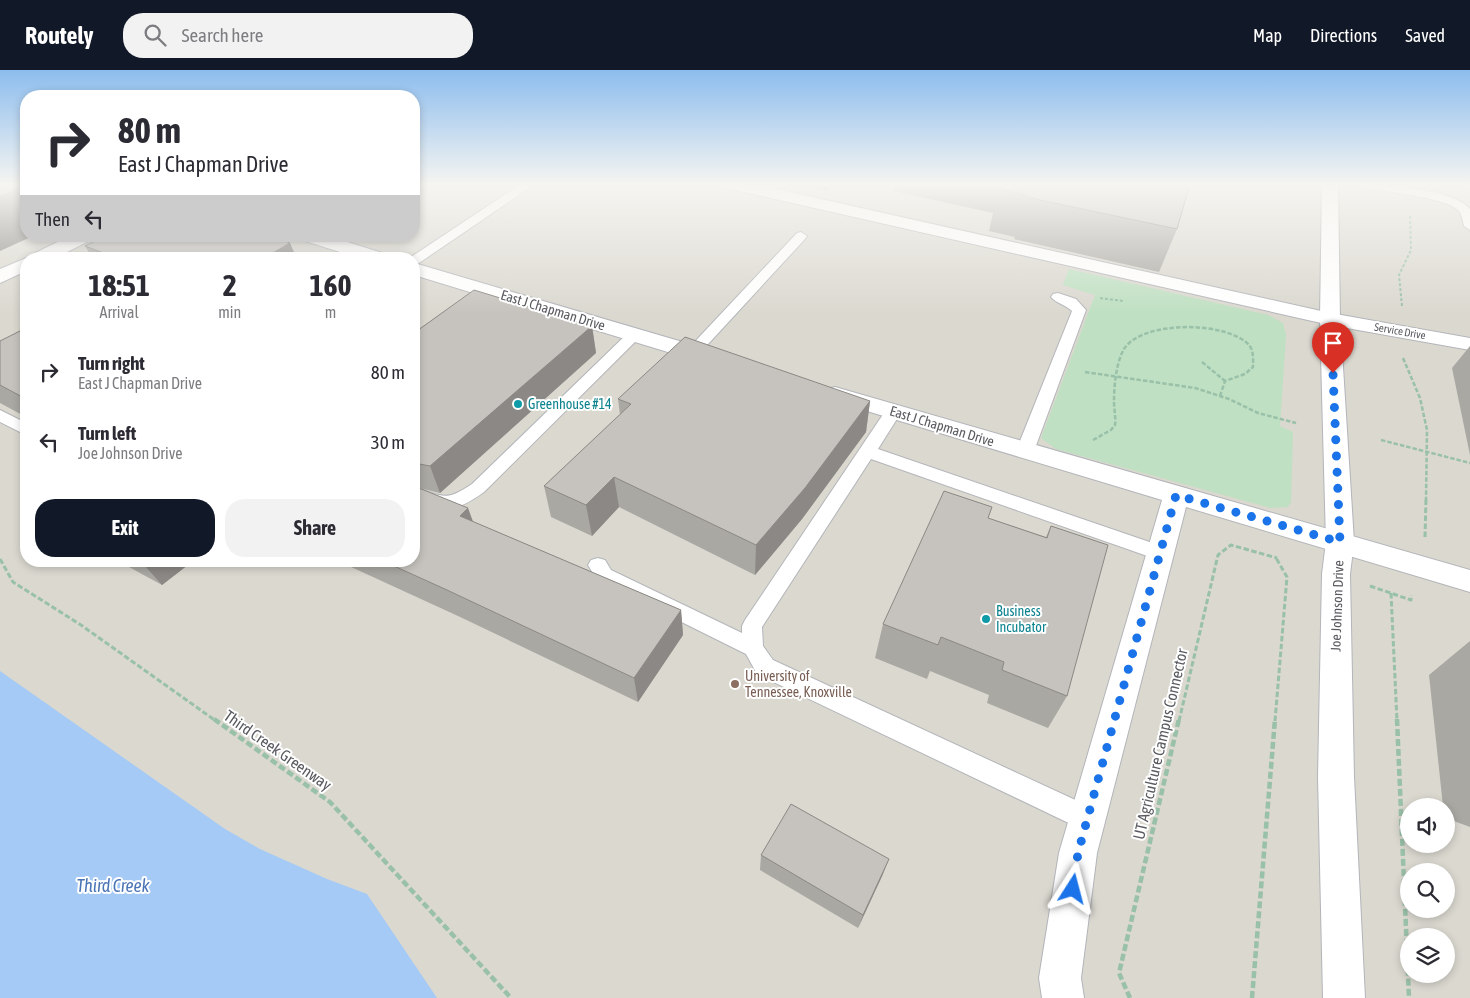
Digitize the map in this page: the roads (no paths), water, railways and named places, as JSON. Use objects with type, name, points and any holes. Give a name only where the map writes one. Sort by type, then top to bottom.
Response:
[{"type":"street","name":"Service Drive","points":[[923,227],[1330,319],[1470,344]]},
{"type":"street","name":"Joe Johnson Drive","points":[[1330,227],[1330,319],[1340,542],[1336,574],[1336,777],[1344,998]]},
{"type":"street","points":[[52,252],[73,242]]},
{"type":"street","points":[[327,242],[359,252]]},
{"type":"street","points":[[0,277],[20,267]]},
{"type":"street","name":"East J Chapman Drive","points":[[420,270],[731,363]]},
{"type":"street","name":"East J Chapman Drive","points":[[818,388],[1025,451],[1470,581]]},
{"type":"street","points":[[1063,998],[1060,978],[1078,853],[1176,495]]},
{"type":"lane","points":[[420,256],[463,227]]},
{"type":"lane","points":[[693,352],[801,236]]},
{"type":"lane","points":[[1025,451],[1079,310],[1071,302],[1058,297]]},
{"type":"lane","points":[[420,496],[446,504],[462,500],[478,488],[635,334]]},
{"type":"lane","points":[[894,411],[752,626],[753,648],[765,667],[1088,819]]},
{"type":"lane","points":[[0,416],[20,427]]},
{"type":"lane","points":[[867,451],[1160,553]]},
{"type":"lane","points":[[598,566],[604,575],[753,648]]},
{"type":"water","name":"Third Creek","points":[[0,671],[225,829],[260,849],[327,879],[367,894],[437,998],[0,998]]},
{"type":"place","name":"Greenhouse #14","points":[[518,404]]},
{"type":"place","name":"Business Incubator","points":[[986,619]]},
{"type":"place","name":"University of Tennessee, Knoxville","points":[[735,684]]}]
